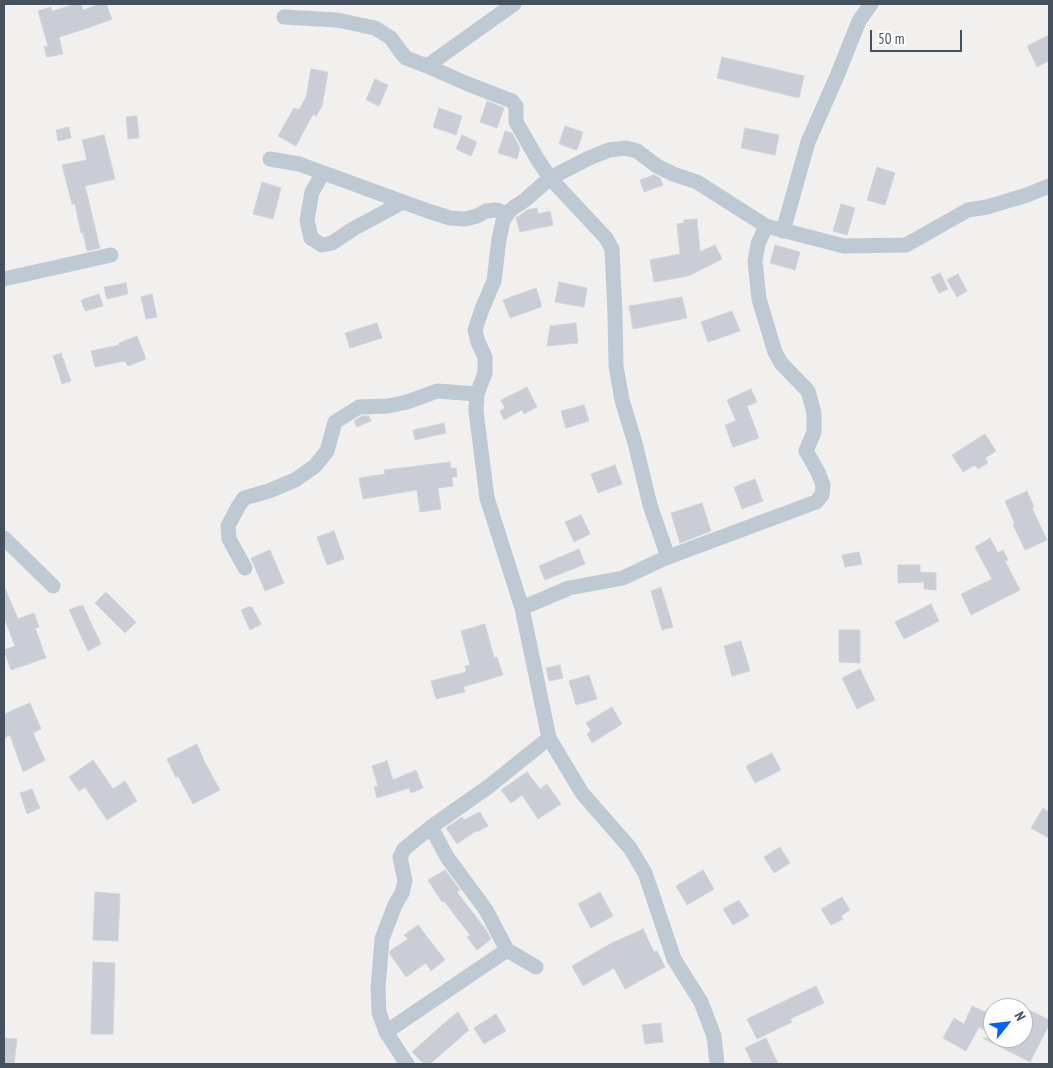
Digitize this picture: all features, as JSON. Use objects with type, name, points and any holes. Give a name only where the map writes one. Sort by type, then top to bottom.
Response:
[{"type":"street","points":[[427,66],[514,4]]},
{"type":"street","points":[[783,231],[808,142],[838,76],[859,21],[871,4]]},
{"type":"street","points":[[284,17],[337,20],[375,28],[391,38],[406,58],[512,101],[516,106],[516,122],[550,178],[606,238],[612,249],[616,366],[622,400],[650,505],[668,557]]},
{"type":"street","points":[[717,1064],[714,1036],[701,1002],[674,959],[645,873],[630,848],[582,793],[549,738],[522,608],[487,498],[476,410],[477,394],[485,373],[485,358],[475,330],[494,281],[503,221],[513,208],[550,178],[609,150],[626,148],[637,151],[657,166],[673,174],[697,182],[766,226],[844,246],[906,245],[968,210],[987,207],[1049,186]]},
{"type":"street","points":[[270,159],[299,164],[450,218],[465,219],[486,211],[497,210],[507,214]]},
{"type":"street","points":[[323,173],[312,192],[307,220],[311,238],[322,245],[332,243],[353,229],[403,202]]},
{"type":"street","points":[[522,608],[569,588],[623,578],[668,557],[816,502],[822,495],[823,485],[806,450],[814,432],[814,413],[808,391],[781,363],[775,352],[759,299],[755,261],[758,244],[766,226]]},
{"type":"street","points":[[4,279],[111,255]]},
{"type":"street","points":[[245,568],[229,539],[228,526],[238,507],[244,498],[269,491],[295,480],[315,466],[327,451],[336,422],[358,407],[388,406],[407,402],[436,391],[477,394]]},
{"type":"street","points":[[4,538],[53,586]]},
{"type":"street","points":[[407,1064],[386,1032],[378,1012],[382,939],[395,905],[402,893],[405,881],[400,857],[404,849],[488,787],[549,738]]},
{"type":"street","points":[[431,828],[447,857],[486,910],[507,950],[536,966]]},
{"type":"street","points":[[386,1032],[507,950]]},
{"type":"building","points":[[81,4],[83,10],[100,4],[106,4],[112,19],[59,37],[63,54],[47,57],[44,47],[48,46],[38,11],[51,7],[52,11]]},
{"type":"building","points":[[1049,35],[1049,61],[1037,67],[1027,46]]},
{"type":"building","points":[[722,57],[804,76],[799,98],[717,78]]},
{"type":"building","points":[[311,69],[328,72],[322,106],[316,116],[313,114],[296,146],[278,136],[294,108],[299,110],[306,97]]},
{"type":"building","points":[[375,79],[388,85],[379,106],[366,100]]},
{"type":"building","points":[[487,101],[504,108],[497,128],[480,122]]},
{"type":"building","points":[[439,108],[462,116],[456,135],[433,127]]},
{"type":"building","points":[[137,116],[139,138],[128,139],[126,117]]},
{"type":"building","points":[[565,126],[583,132],[577,150],[559,144]]},
{"type":"building","points":[[69,127],[71,138],[58,141],[56,130]]},
{"type":"building","points":[[745,128],[779,135],[775,155],[741,148]]},
{"type":"building","points":[[505,131],[512,133],[520,148],[517,159],[498,153]]},
{"type":"building","points":[[104,135],[115,179],[85,186],[100,248],[87,251],[75,204],[72,204],[62,165],[87,160],[82,140]]},
{"type":"building","points":[[462,135],[477,142],[471,156],[456,149]]},
{"type":"building","points":[[877,167],[895,173],[885,205],[867,200]]},
{"type":"building","points":[[654,175],[660,178],[663,185],[644,192],[640,180]]},
{"type":"building","points":[[262,182],[281,188],[273,219],[253,214]]},
{"type":"building","points":[[841,204],[855,208],[847,235],[833,231]]},
{"type":"building","points":[[537,208],[538,214],[550,211],[553,225],[520,232],[516,218],[527,210]]},
{"type":"building","points":[[697,219],[700,252],[715,245],[722,259],[688,276],[654,282],[650,260],[680,254],[677,224],[684,223],[684,220]]},
{"type":"building","points":[[775,245],[800,252],[795,270],[770,263]]},
{"type":"building","points":[[940,273],[948,289],[939,293],[931,277]]},
{"type":"building","points":[[958,274],[967,291],[957,297],[947,280]]},
{"type":"building","points":[[559,282],[587,288],[584,307],[555,302]]},
{"type":"building","points":[[126,283],[128,294],[107,299],[104,287]]},
{"type":"building","points":[[536,288],[541,307],[510,318],[503,300]]},
{"type":"building","points":[[99,294],[103,306],[85,311],[81,300]]},
{"type":"building","points":[[152,294],[157,317],[146,319],[141,297]]},
{"type":"building","points":[[682,297],[687,318],[633,329],[631,317],[634,317],[631,316],[629,306]]},
{"type":"building","points":[[732,311],[740,331],[708,342],[701,322]]},
{"type":"building","points":[[377,323],[382,338],[350,348],[345,333]]},
{"type":"building","points":[[576,323],[578,343],[547,346],[550,326]]},
{"type":"building","points":[[137,336],[146,359],[128,366],[125,361],[95,367],[91,351],[119,345],[119,343]]},
{"type":"building","points":[[61,353],[71,381],[62,384],[53,356]]},
{"type":"building","points":[[527,387],[537,407],[524,414],[522,410],[504,420],[500,411],[505,408],[501,400]]},
{"type":"building","points":[[751,389],[757,402],[747,406],[759,438],[733,447],[725,425],[736,421],[727,400]]},
{"type":"building","points":[[584,405],[589,421],[566,428],[561,411]]},
{"type":"building","points":[[362,416],[369,416],[371,421],[357,427],[354,421]]},
{"type":"building","points":[[444,423],[446,433],[415,440],[413,430]]},
{"type":"building","points":[[985,434],[996,451],[985,458],[988,463],[978,469],[975,465],[963,472],[952,455]]},
{"type":"building","points":[[450,462],[451,468],[456,468],[457,477],[452,477],[453,486],[438,488],[441,509],[420,512],[417,490],[363,499],[359,478],[385,474],[384,470]]},
{"type":"building","points":[[615,465],[622,484],[598,493],[591,474]]},
{"type":"building","points":[[755,479],[763,501],[742,509],[734,487]]},
{"type":"building","points":[[1027,491],[1034,507],[1032,508],[1047,540],[1025,550],[1013,525],[1015,524],[1005,501]]},
{"type":"building","points":[[702,503],[711,531],[680,543],[671,513]]},
{"type":"building","points":[[581,515],[590,534],[574,542],[565,522]]},
{"type":"building","points":[[334,531],[344,559],[327,565],[317,537]]},
{"type":"building","points":[[990,538],[998,553],[1003,550],[1008,560],[1005,561],[1020,590],[971,615],[961,594],[992,579],[975,547]]},
{"type":"building","points":[[579,549],[585,564],[545,580],[539,566]]},
{"type":"building","points":[[270,550],[284,583],[265,591],[251,558]]},
{"type":"building","points":[[859,552],[862,564],[845,567],[842,555]]},
{"type":"building","points":[[898,565],[920,565],[920,572],[936,573],[936,590],[924,589],[924,582],[898,583]]},
{"type":"building","points":[[4,586],[18,619],[34,613],[39,627],[35,628],[46,658],[11,670],[4,650],[15,646],[4,617]]},
{"type":"building","points":[[661,587],[673,627],[662,630],[651,591]]},
{"type":"building","points":[[106,592],[136,622],[125,633],[95,603]]},
{"type":"building","points":[[931,604],[939,621],[904,639],[895,622]]},
{"type":"building","points":[[83,606],[101,644],[88,651],[69,610]]},
{"type":"building","points":[[252,607],[261,624],[250,630],[241,610]]},
{"type":"building","points":[[485,624],[494,658],[497,657],[503,675],[463,687],[465,692],[436,699],[431,681],[466,672],[465,666],[470,665],[461,631]]},
{"type":"building","points":[[839,630],[860,630],[860,663],[839,662]]},
{"type":"building","points":[[741,641],[750,671],[732,676],[724,646]]},
{"type":"building","points":[[560,665],[563,678],[549,681],[546,668]]},
{"type":"building","points":[[860,669],[875,700],[857,709],[842,678]]},
{"type":"building","points":[[589,675],[597,699],[576,705],[569,681]]},
{"type":"building","points":[[30,703],[41,729],[33,733],[45,760],[23,772],[10,735],[4,738],[4,715]]},
{"type":"building","points":[[612,707],[622,724],[592,743],[587,734],[591,731],[586,723]]},
{"type":"building","points":[[197,744],[220,790],[193,804],[178,776],[176,778],[167,759]]},
{"type":"building","points":[[772,753],[781,770],[755,783],[746,766]]},
{"type":"building","points":[[93,760],[113,789],[125,781],[137,801],[107,820],[85,787],[79,791],[69,777]]},
{"type":"building","points":[[387,761],[393,780],[416,770],[423,788],[411,793],[409,788],[377,798],[374,787],[378,786],[372,766]]},
{"type":"building","points":[[527,772],[540,789],[547,784],[561,804],[538,819],[522,795],[511,803],[501,790]]},
{"type":"building","points":[[32,789],[40,808],[27,814],[20,793]]},
{"type":"building","points":[[1043,808],[1049,812],[1049,838],[1031,828]]},
{"type":"building","points":[[480,812],[488,826],[476,831],[457,844],[446,828],[462,817],[464,820]]},
{"type":"building","points":[[780,847],[790,863],[774,873],[764,857]]},
{"type":"building","points":[[445,870],[460,890],[457,892],[491,939],[477,950],[467,937],[470,935],[444,901],[442,902],[428,880]]},
{"type":"building","points":[[703,870],[714,889],[687,905],[676,886]]},
{"type":"building","points":[[95,892],[120,894],[118,941],[93,940]]},
{"type":"building","points":[[600,892],[613,916],[591,928],[578,904]]},
{"type":"building","points":[[842,897],[850,910],[841,916],[843,919],[831,925],[821,909]]},
{"type":"building","points":[[739,900],[749,916],[733,925],[723,909]]},
{"type":"building","points":[[418,925],[445,960],[431,971],[426,963],[406,977],[390,954],[390,951],[408,939],[404,935]]},
{"type":"building","points":[[643,929],[654,952],[657,951],[665,967],[625,989],[614,968],[583,986],[572,966],[610,944]]},
{"type":"building","points":[[93,962],[115,963],[113,1034],[91,1034]]},
{"type":"building","points":[[816,986],[824,1003],[790,1019],[792,1022],[757,1039],[747,1019]]},
{"type":"building","points":[[972,1006],[983,1011],[983,1029],[979,1027],[966,1051],[943,1038],[954,1018],[964,1024]]},
{"type":"building","points":[[458,1012],[469,1030],[430,1064],[424,1064],[412,1052]]},
{"type":"building","points":[[1033,1012],[1049,1020],[1049,1025],[1030,1062],[1003,1048],[1033,1048]]},
{"type":"building","points":[[496,1014],[506,1031],[484,1044],[474,1028]]},
{"type":"building","points":[[661,1023],[663,1042],[645,1044],[642,1025]]},
{"type":"building","points":[[4,1038],[17,1039],[14,1064],[4,1064]]},
{"type":"building","points":[[766,1038],[778,1064],[753,1064],[745,1048]]}]
